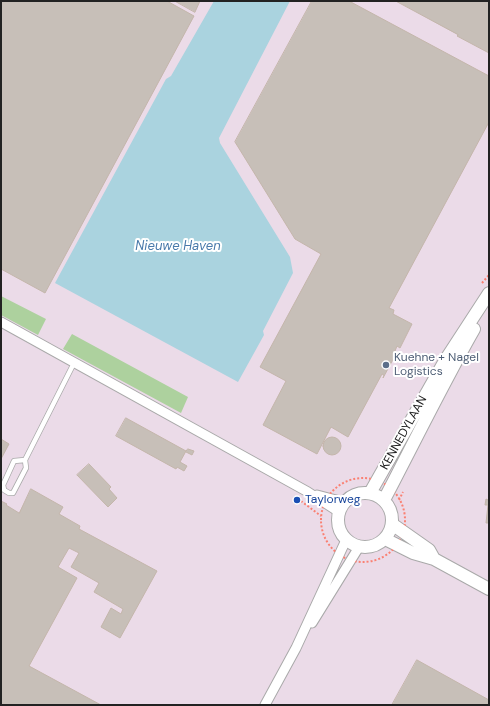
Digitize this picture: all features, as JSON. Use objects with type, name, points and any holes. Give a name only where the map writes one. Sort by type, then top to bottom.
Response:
[{"type":"street","name":"KENNEDYLAAN","points":[[370,493],[446,359],[489,294]]},
{"type":"street","name":"KENNEDYLAAN","points":[[384,500],[457,358],[482,315],[489,294]]},
{"type":"street","points":[[1,322],[308,492],[342,507]]},
{"type":"street","points":[[370,493],[384,500],[392,515],[392,524],[390,532],[380,544],[366,548],[359,547],[352,544],[342,536],[338,524],[338,518],[342,507],[349,497],[356,494],[370,493]]},
{"type":"street","points":[[392,524],[429,550],[434,559]]},
{"type":"street","points":[[385,539],[413,552],[434,559],[489,589]]},
{"type":"street","points":[[265,705],[296,648],[346,540]]},
{"type":"street","points":[[296,648],[318,616],[359,547]]},
{"type":"lane","points":[[25,460],[14,461],[2,485],[4,490],[9,493],[13,493],[26,468],[25,460],[74,363]]},
{"type":"path","points":[[356,479],[370,479],[390,488],[400,500],[405,518],[404,531],[397,545],[389,553],[377,560],[364,562],[351,560],[339,555],[331,548],[325,538],[322,527],[321,516],[326,500],[332,492],[343,483],[356,479]]},
{"type":"shaded area","points":[[1,1],[489,1],[489,705],[1,705]]},
{"type":"green space","points":[[1,296],[46,319],[38,335],[1,315]]},
{"type":"green space","points":[[72,334],[188,397],[181,413],[63,349]]},
{"type":"water","name":"Nieuwe Haven","points":[[214,1],[290,1],[219,138],[220,143],[290,257],[293,273],[263,331],[264,335],[238,382],[55,283],[166,79],[171,76]]},
{"type":"building","points":[[1,1],[167,1],[194,16],[45,293],[1,269]]},
{"type":"building","points":[[175,1],[200,1],[195,12]]},
{"type":"building","points":[[312,1],[349,1],[489,76],[489,122],[389,308],[394,310],[393,314],[412,324],[400,348],[397,346],[395,351],[397,352],[383,378],[384,375],[382,374],[348,437],[331,427],[317,454],[263,425],[286,381],[260,367],[321,254],[295,239],[235,142]]},
{"type":"building","points":[[396,1],[489,1],[489,53],[457,36],[458,35]]},
{"type":"building","points":[[126,418],[186,451],[180,462],[187,466],[184,471],[177,467],[176,469],[116,436]]},
{"type":"building","points":[[332,437],[338,440],[341,446],[338,452],[332,455],[326,452],[323,446],[326,440]]},
{"type":"building","points":[[1,439],[9,444],[1,459]]},
{"type":"building","points":[[188,449],[194,451],[192,455],[186,452]]},
{"type":"building","points":[[89,464],[111,487],[109,489],[117,498],[108,507],[77,475]]},
{"type":"building","points":[[31,489],[63,507],[59,514],[80,526],[79,529],[157,571],[120,638],[101,627],[111,608],[121,614],[123,609],[94,592],[99,583],[71,567],[79,553],[69,548],[58,567],[77,578],[29,666],[101,705],[1,705],[1,501],[19,513]]},
{"type":"building","points":[[489,495],[489,523],[486,523],[488,505],[485,505],[486,499],[488,500]]},
{"type":"building","points":[[417,660],[489,700],[489,705],[392,705]]},
{"type":"place","name":"Kuehne + Nagel Logistics","points":[[386,365]]},
{"type":"place","name":"Taylorweg","points":[[297,500]]}]
